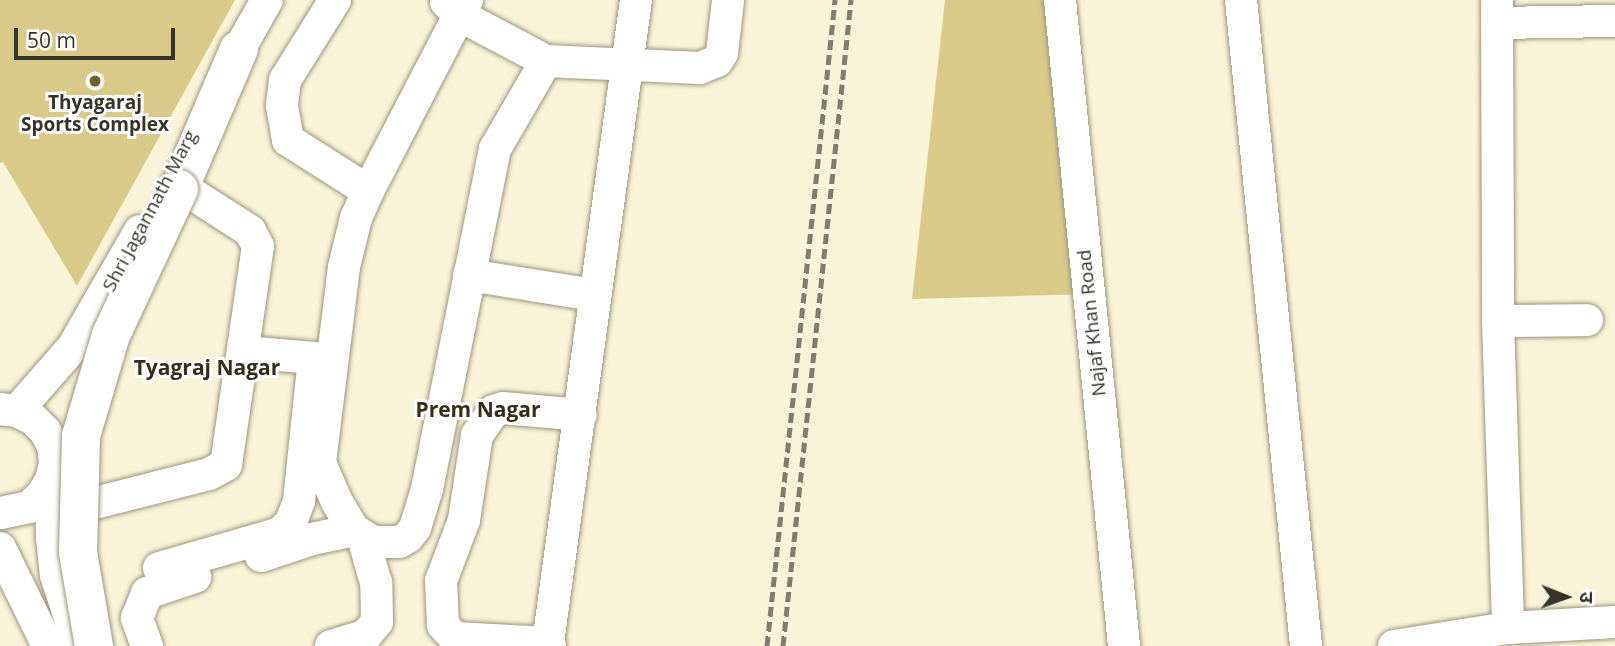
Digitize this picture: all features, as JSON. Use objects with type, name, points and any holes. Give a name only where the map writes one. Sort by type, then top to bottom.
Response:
[{"type":"highway","points":[[94,646],[78,552],[81,436],[111,335],[239,49]]},
{"type":"street","name":"Shri Jagannath Marg","points":[[9,410],[73,347],[93,317],[267,0]]},
{"type":"street","points":[[581,415],[503,408],[494,411],[477,435],[464,520],[442,581],[443,625],[454,642],[549,644],[581,415],[594,295],[636,0]]},
{"type":"street","points":[[331,646],[366,635],[377,622],[376,583],[359,534],[337,502],[320,463],[344,267],[356,218],[457,5],[546,61],[626,62],[700,68],[717,61],[722,53],[728,0]]},
{"type":"street","name":"Najaf Khan Road","points":[[1060,0],[1124,646]]},
{"type":"street","points":[[1241,0],[1306,646]]},
{"type":"street","points":[[327,2],[285,80],[282,106],[288,140],[368,191]]},
{"type":"street","points":[[1507,628],[1498,321],[1497,12],[1615,21]]},
{"type":"street","points":[[108,646],[145,642],[137,618],[147,593],[312,539],[359,534],[373,542],[399,542],[415,528],[427,489],[495,149],[546,61]]},
{"type":"street","points":[[52,514],[220,471],[228,457],[257,257],[256,239],[250,231],[179,187]]},
{"type":"street","points":[[159,568],[281,533],[291,522],[299,502],[328,252]]},
{"type":"street","points":[[469,275],[594,295]]},
{"type":"street","points":[[1498,321],[1587,320]]},
{"type":"street","points":[[244,352],[314,358]]},
{"type":"street","points":[[0,513],[29,506],[43,495],[51,480],[55,463],[53,446],[45,431],[33,419],[9,410]]},
{"type":"street","points":[[51,480],[56,575],[79,646]]},
{"type":"street","points":[[0,548],[48,646]]},
{"type":"street","points":[[1394,646],[1507,628],[1615,622]]},
{"type":"shaded area","name":"Thyagaraj Sports Complex","points":[[0,0],[235,0],[77,286],[3,162],[0,163]]},
{"type":"shaded area","points":[[945,0],[1059,0],[1089,294],[912,299]]},
{"type":"railway","points":[[767,646],[835,0]]},
{"type":"railway","points":[[783,646],[851,0]]},
{"type":"place","name":"Thyagaraj Sports Complex","points":[[95,81]]},
{"type":"district","name":"Tyagraj Nagar","points":[[207,367]]},
{"type":"district","name":"Prem Nagar","points":[[478,409]]}]
